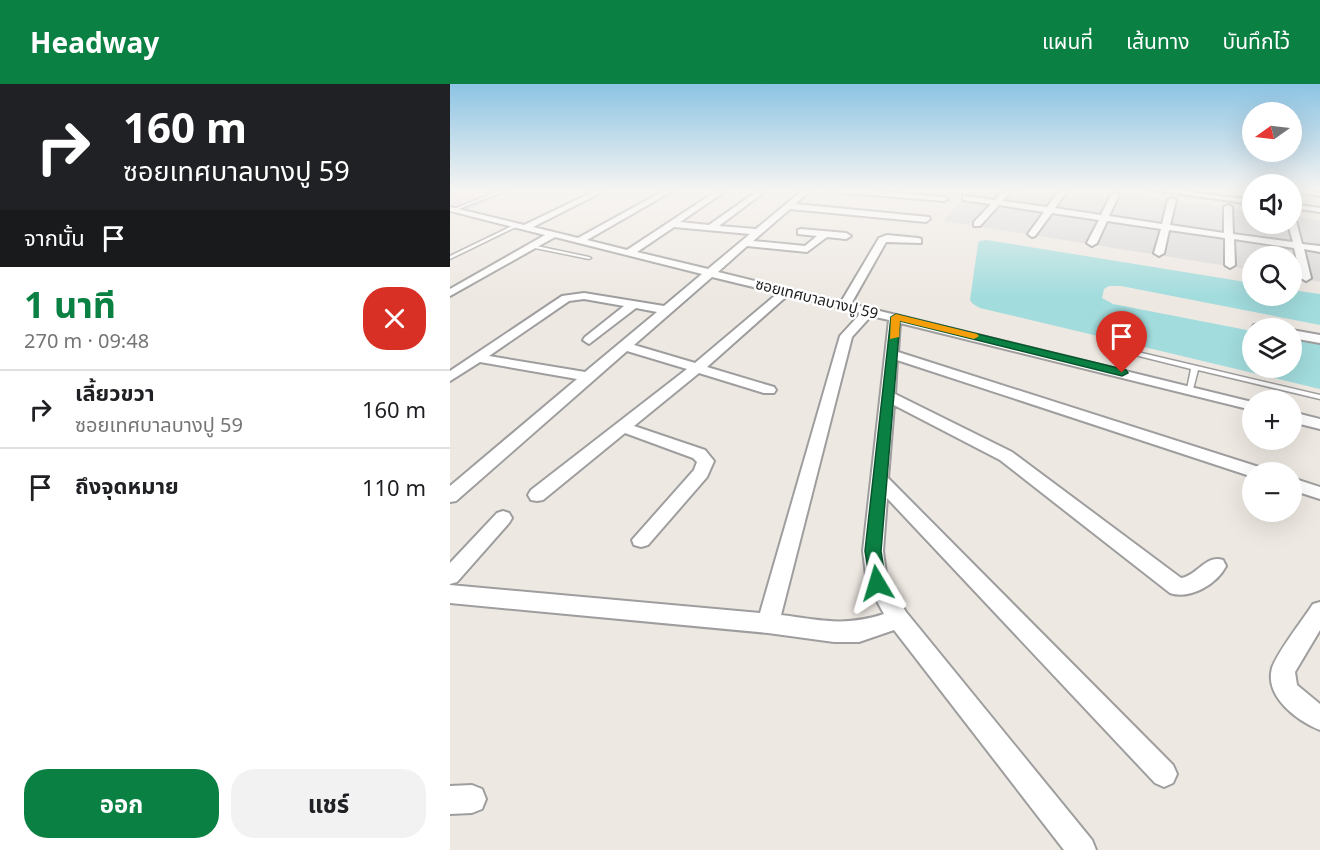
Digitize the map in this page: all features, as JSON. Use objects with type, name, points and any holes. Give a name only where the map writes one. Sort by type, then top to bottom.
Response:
[{"type":"street","name":"ซอยเทศบาลบางปู 59","points":[[522,226],[1242,403]]},
{"type":"street","points":[[580,240],[606,226]]},
{"type":"street","points":[[630,252],[669,226]]},
{"type":"street","points":[[689,226],[758,232]]},
{"type":"street","points":[[452,493],[765,226]]},
{"type":"street","points":[[1032,234],[1038,226]]},
{"type":"street","points":[[1092,243],[1101,226]]},
{"type":"street","points":[[1158,253],[1165,226],[1298,246],[1295,234]]},
{"type":"street","points":[[1229,226],[1230,265]]},
{"type":"street","points":[[801,232],[846,236]]},
{"type":"street","points":[[450,293],[554,234]]},
{"type":"street","points":[[744,243],[807,249],[825,234]]},
{"type":"street","points":[[845,305],[882,240],[887,238],[918,241]]},
{"type":"street","points":[[1302,247],[1320,249]]},
{"type":"street","points":[[1302,262],[1306,278]]},
{"type":"street","points":[[537,495],[697,368],[787,291]]},
{"type":"street","points":[[450,377],[567,298],[584,296],[666,310]]},
{"type":"street","points":[[589,340],[633,304]]},
{"type":"street","points":[[768,623],[846,336],[869,311]]},
{"type":"street","points":[[896,317],[874,568],[885,599],[898,619],[1082,850]]},
{"type":"street","points":[[1302,336],[1320,339]]},
{"type":"street","points":[[625,346],[769,390]]},
{"type":"street","points":[[892,354],[1242,467]]},
{"type":"street","points":[[477,358],[588,377]]},
{"type":"street","points":[[888,396],[1006,456],[1177,587],[1187,588],[1194,585],[1216,566]]},
{"type":"street","points":[[1302,420],[1320,424]]},
{"type":"street","points":[[622,427],[699,454],[706,461],[701,473],[641,540]]},
{"type":"street","points":[[880,480],[1164,774]]},
{"type":"street","points":[[1302,488],[1320,494]]},
{"type":"street","points":[[450,576],[503,518]]},
{"type":"street","points":[[450,594],[768,623],[834,632],[859,632],[898,619]]},
{"type":"street","points":[[1320,611],[1283,670],[1282,680],[1283,688],[1293,699],[1320,718]]},
{"type":"lane","points":[[450,258],[522,226]]},
{"type":"lane","points":[[532,246],[589,258]]},
{"type":"lane","points":[[1129,352],[1320,397]]},
{"type":"lane","points":[[1190,389],[1195,368]]},
{"type":"shaded area","points":[[974,226],[1242,226],[1242,234],[1302,234],[1302,226],[1320,226],[1320,282],[1302,279],[1302,246],[1242,246],[1242,268]]},
{"type":"water","points":[[987,240],[1242,281],[1242,306],[1302,306],[1302,291],[1320,294],[1320,325],[1302,321],[1302,318],[1284,318],[1121,286],[1109,286],[1104,289],[1102,298],[1113,304],[1242,329],[1242,370],[980,308],[970,300],[979,241]]},
{"type":"water","points":[[1302,340],[1320,343],[1320,389],[1274,378],[1302,378]]},
{"type":"slow traffic","points":[[894,337],[896,317],[974,336]]},
{"type":"route","points":[[877,583],[873,551],[896,317],[1122,373]]}]
